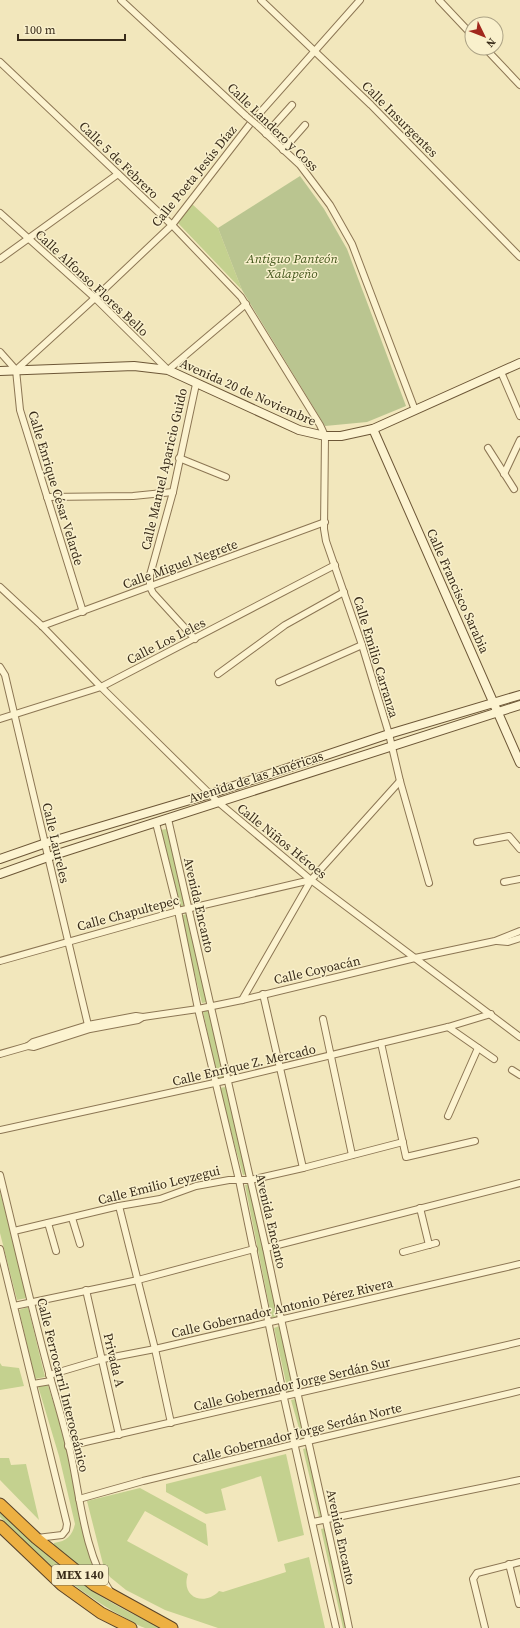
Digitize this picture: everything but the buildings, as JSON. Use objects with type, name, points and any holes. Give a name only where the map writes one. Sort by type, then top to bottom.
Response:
[{"type":"highway","name":"MEX 140","points":[[0,1504],[36,1538],[94,1585],[172,1628]]},
{"type":"highway","name":"MEX 140","points":[[0,1526],[62,1585],[101,1613],[131,1628]]},
{"type":"main road","name":"Avenida 20 de Noviembre","points":[[0,371],[134,366],[168,370],[299,430],[324,436],[341,436],[373,429],[520,363]]},
{"type":"main road","name":"Calle Francisco Sarabia","points":[[373,429],[499,712],[520,763]]},
{"type":"main road","name":"Avenida de las Américas","points":[[0,859],[46,843],[210,794],[388,734],[520,695]]},
{"type":"main road","name":"Avenida de las Américas","points":[[0,874],[390,746],[520,706]]},
{"type":"street","name":"Calle Landero y Coss","points":[[121,0],[307,173],[330,205],[352,244],[415,410]]},
{"type":"street","name":"Calle Insurgentes","points":[[261,0],[376,111],[520,257]]},
{"type":"street","name":"Calle Poeta Jesús Díaz","points":[[16,370],[172,225],[250,124],[360,0]]},
{"type":"street","points":[[439,0],[464,27]]},
{"type":"street","points":[[492,56],[520,85]]},
{"type":"street","name":"Calle 5 de Febrero","points":[[0,62],[172,225],[241,297],[320,425],[324,436]]},
{"type":"street","points":[[266,134],[292,105]]},
{"type":"street","points":[[283,150],[305,125]]},
{"type":"street","points":[[0,259],[118,174]]},
{"type":"street","name":"Calle Alfonso Flores Bello","points":[[0,214],[95,298],[168,370]]},
{"type":"street","points":[[168,370],[246,304]]},
{"type":"street","points":[[0,352],[16,370]]},
{"type":"street","name":"Calle Enrique César Velarde","points":[[16,370],[20,410],[83,612]]},
{"type":"street","points":[[501,372],[520,416]]},
{"type":"street","name":"Calle Manuel Aparicio Guido","points":[[150,587],[150,576],[173,492],[179,458],[196,384]]},
{"type":"street","name":"Calle Emilio Carranza","points":[[324,436],[326,541],[362,645],[429,883]]},
{"type":"street","points":[[504,474],[520,440]]},
{"type":"street","points":[[488,448],[514,489]]},
{"type":"street","points":[[179,458],[226,477]]},
{"type":"street","points":[[47,497],[134,496],[173,492]]},
{"type":"street","name":"Calle Miguel Negrete","points":[[42,626],[325,522]]},
{"type":"street","name":"Calle Los Leles","points":[[0,719],[101,687],[335,565]]},
{"type":"street","name":"Calle Niños Héroes","points":[[0,587],[42,626],[101,687],[218,802],[310,880],[520,1037]]},
{"type":"street","points":[[150,587],[157,599],[195,638]]},
{"type":"street","points":[[218,674],[285,625],[344,592]]},
{"type":"street","points":[[278,682],[362,645]]},
{"type":"street","name":"Calle Laureles","points":[[0,667],[5,675],[88,1025]]},
{"type":"street","points":[[242,1000],[310,880],[400,781]]},
{"type":"street","name":"Avenida Encanto","points":[[168,819],[190,908],[299,1394],[349,1628]]},
{"type":"street","name":"Avenida Encanto","points":[[156,823],[178,911],[198,1009],[239,1180],[284,1398],[336,1628]]},
{"type":"street","points":[[477,842],[509,836],[520,849]]},
{"type":"street","points":[[504,882],[520,879]]},
{"type":"street","name":"Calle Chapultepec","points":[[0,961],[178,911],[310,880]]},
{"type":"street","name":"Calle Coyoacán","points":[[0,1054],[88,1025],[136,1016],[143,1017],[198,1009],[242,1000],[415,958],[496,941],[520,931]]},
{"type":"street","name":"Calle Coyoacán","points":[[496,941],[508,942],[520,938]]},
{"type":"street","points":[[263,994],[303,1168]]},
{"type":"street","name":"Calle Enrique Z. Mercado","points":[[0,1130],[332,1056],[448,1027],[491,1014]]},
{"type":"street","name":"Calle Coyoacán","points":[[28,1046],[34,1047],[90,1029],[138,1020],[143,1017]]},
{"type":"street","points":[[323,1019],[352,1155]]},
{"type":"street","points":[[448,1027],[494,1059]]},
{"type":"street","points":[[381,1043],[406,1157],[475,1141]]},
{"type":"street","points":[[448,1116],[478,1048]]},
{"type":"street","points":[[512,1070],[520,1075]]},
{"type":"street","name":"Calle Emilio Leyzegui","points":[[14,1231],[119,1206],[160,1199],[196,1186],[229,1180],[250,1180],[403,1142]]},
{"type":"street","name":"Calle Ferrocarril Interoceánico","points":[[0,1175],[30,1302],[68,1446],[79,1499],[96,1566],[102,1579],[114,1597]]},
{"type":"street","points":[[266,1248],[520,1183]]},
{"type":"street","points":[[119,1206],[155,1349],[171,1423]]},
{"type":"street","points":[[420,1208],[429,1245]]},
{"type":"street","points":[[72,1218],[80,1244]]},
{"type":"street","points":[[48,1223],[56,1251]]},
{"type":"street","points":[[403,1252],[436,1243]]},
{"type":"street","points":[[0,1249],[67,1524],[66,1530],[62,1534],[36,1538]]},
{"type":"street","points":[[14,1306],[138,1280],[254,1249]]},
{"type":"street","name":"Calle Gobernador Antonio Pérez Rivera","points":[[33,1384],[103,1360],[520,1264]]},
{"type":"street","name":"Privada A","points":[[86,1290],[119,1435]]},
{"type":"street","name":"Calle Gobernador Jorge Serdán Sur","points":[[68,1446],[284,1398],[520,1342]]},
{"type":"street","name":"Calle Gobernador Jorge Serdán Norte","points":[[79,1499],[143,1481],[520,1391]]},
{"type":"street","points":[[313,1522],[520,1480]]},
{"type":"street","points":[[485,1628],[473,1579],[474,1576],[477,1573],[520,1562]]},
{"type":"street","points":[[509,1564],[519,1604]]},
{"type":"green space","name":"Antiguo Panteón Xalapeño","points":[[300,176],[324,209],[347,249],[406,406],[367,422],[325,426],[242,290],[218,228]]},
{"type":"green space","points":[[192,204],[218,228],[242,290],[177,222]]},
{"type":"green space","points":[[167,829],[185,905],[178,907],[160,830]]},
{"type":"green space","points":[[187,914],[207,1002],[202,1003],[180,916]]},
{"type":"green space","points":[[209,1010],[224,1080],[218,1081],[203,1012]]},
{"type":"green space","points":[[226,1087],[252,1173],[243,1175],[219,1088]]},
{"type":"green space","points":[[254,1183],[281,1318],[272,1320],[245,1185]]},
{"type":"green space","points":[[0,1191],[27,1298],[17,1300],[0,1233]]},
{"type":"green space","points":[[28,1307],[45,1377],[35,1379],[19,1310]]},
{"type":"green space","points":[[282,1325],[298,1390],[288,1392],[274,1328]]},
{"type":"green space","points":[[0,1363],[2,1366],[19,1368],[24,1386],[0,1390]]},
{"type":"green space","points":[[48,1385],[69,1454],[100,1579],[78,1567],[54,1546],[54,1543],[66,1539],[70,1535],[75,1524],[59,1456],[38,1386]]},
{"type":"green space","points":[[300,1398],[309,1437],[302,1439],[291,1400]]},
{"type":"green space","points":[[311,1447],[327,1516],[319,1517],[303,1449]]},
{"type":"green space","points":[[286,1454],[304,1535],[278,1542],[261,1476],[221,1489],[226,1510],[206,1514],[166,1492],[166,1484]]},
{"type":"green space","points":[[0,1458],[9,1458],[11,1465],[26,1464],[39,1520],[0,1480]]},
{"type":"green space","points":[[140,1488],[206,1524],[208,1546],[145,1511],[127,1541],[188,1574],[186,1582],[187,1589],[190,1594],[200,1599],[207,1598],[213,1596],[219,1591],[223,1592],[286,1572],[284,1564],[309,1557],[325,1628],[218,1628],[165,1610],[126,1590],[110,1577],[104,1568],[87,1501]]},
{"type":"green space","points":[[0,1511],[48,1556],[86,1587],[115,1605],[163,1628],[142,1627],[103,1605],[87,1594],[72,1583],[28,1544],[0,1517]]},
{"type":"green space","points":[[329,1527],[352,1628],[343,1628],[321,1529]]}]
